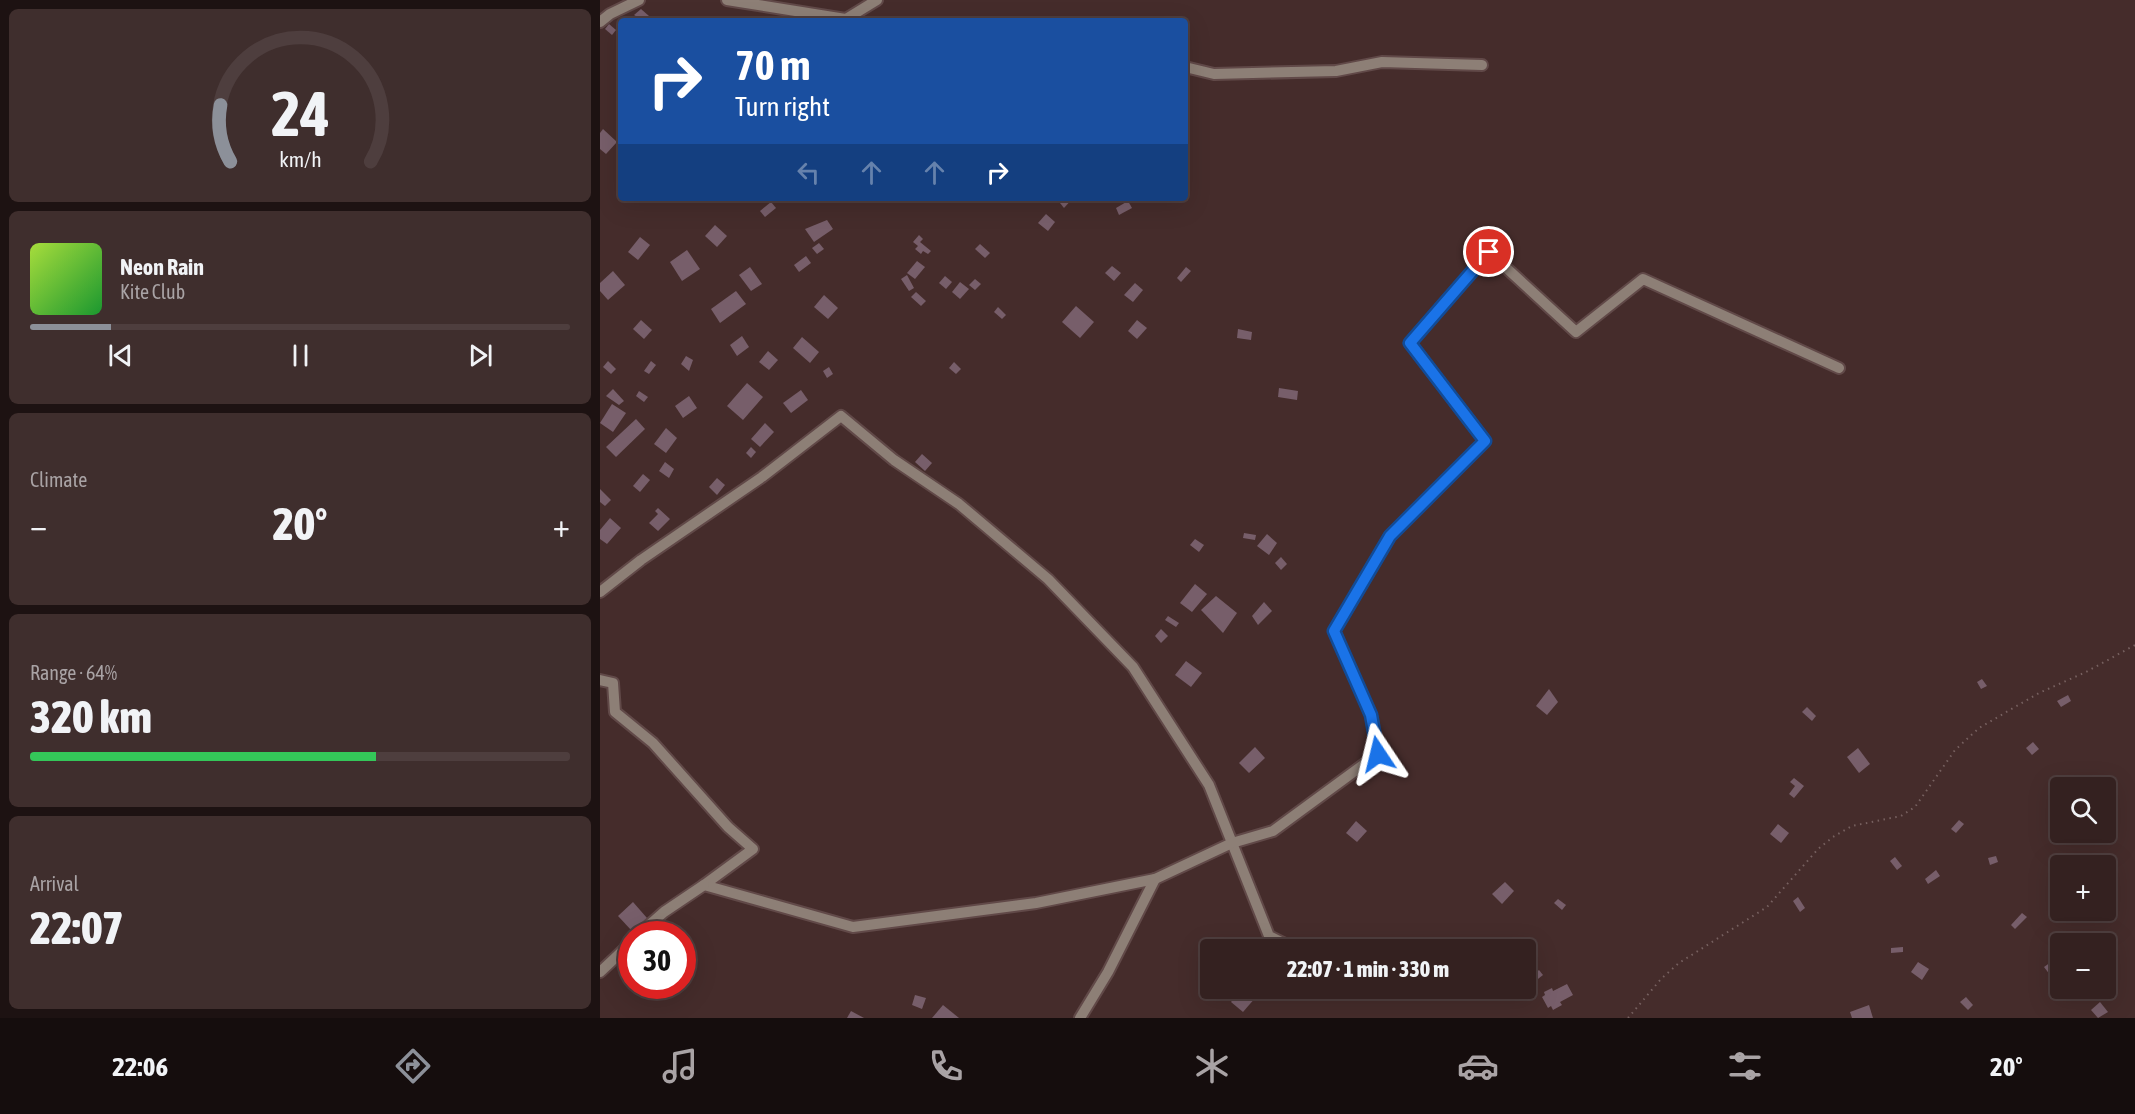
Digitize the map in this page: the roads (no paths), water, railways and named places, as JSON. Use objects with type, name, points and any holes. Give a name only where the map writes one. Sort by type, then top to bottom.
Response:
[{"type":"street","points":[[600,22],[639,0]]},
{"type":"street","points":[[728,0],[840,18]]},
{"type":"street","points":[[848,18],[877,0]]},
{"type":"street","points":[[1188,69],[1214,74],[1336,70],[1382,62],[1482,65]]},
{"type":"street","points":[[704,885],[853,927],[1036,903],[1155,879],[1232,843],[1273,831],[1378,754],[1371,715],[1334,631],[1390,536],[1485,441],[1410,343],[1489,252],[1576,332],[1642,279],[1839,368]]},
{"type":"street","points":[[600,592],[641,560],[762,477],[841,416],[894,460],[959,504],[1048,579],[1133,667],[1209,785],[1269,936],[1275,939]]},
{"type":"street","points":[[600,680],[613,683],[615,712],[653,743],[728,827],[753,849],[654,921]]},
{"type":"street","points":[[1080,1018],[1108,972],[1155,879]]},
{"type":"street","points":[[600,972],[618,955]]}]
